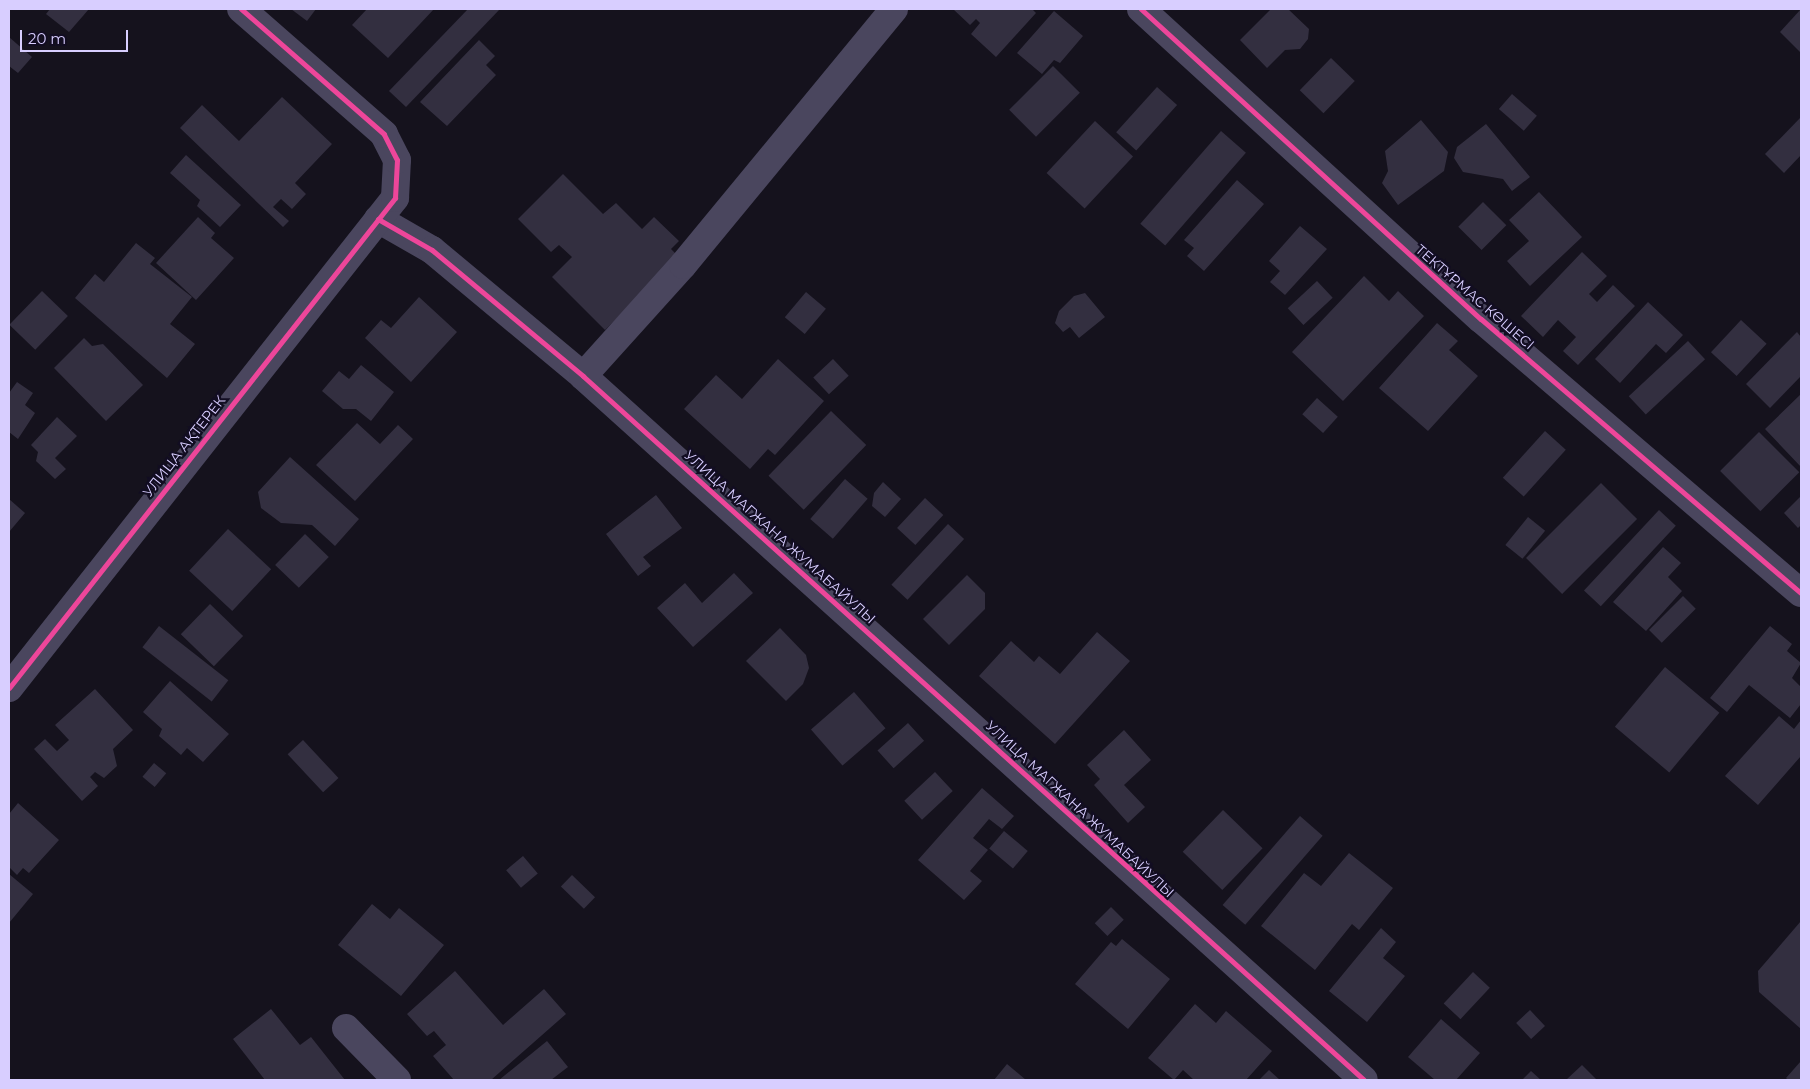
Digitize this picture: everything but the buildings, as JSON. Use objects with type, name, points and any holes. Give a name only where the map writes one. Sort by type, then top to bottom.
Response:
[{"type":"street","points":[[241,9],[384,134],[397,160],[395,198],[378,219]]},
{"type":"street","points":[[583,376],[683,265],[894,9]]},
{"type":"street","name":"ТЕКТҰРМАС КӨШЕСІ","points":[[1140,9],[1481,319],[1801,593]]},
{"type":"street","name":"УЛИЦА МАГЖАНА ЖУМАБАЙУЛЫ","points":[[378,219],[432,250],[583,376],[1364,1080]]},
{"type":"street","name":"УЛИЦА АҚТЕРЕК","points":[[9,688],[378,219]]},
{"type":"street","points":[[346,1028],[397,1080]]},
{"type":"cycle path","points":[[9,688],[395,198],[397,160],[384,134],[241,9]]},
{"type":"cycle path","points":[[1141,9],[1481,319],[1801,593]]},
{"type":"cycle path","points":[[378,219],[432,250],[583,376],[1364,1080]]}]
